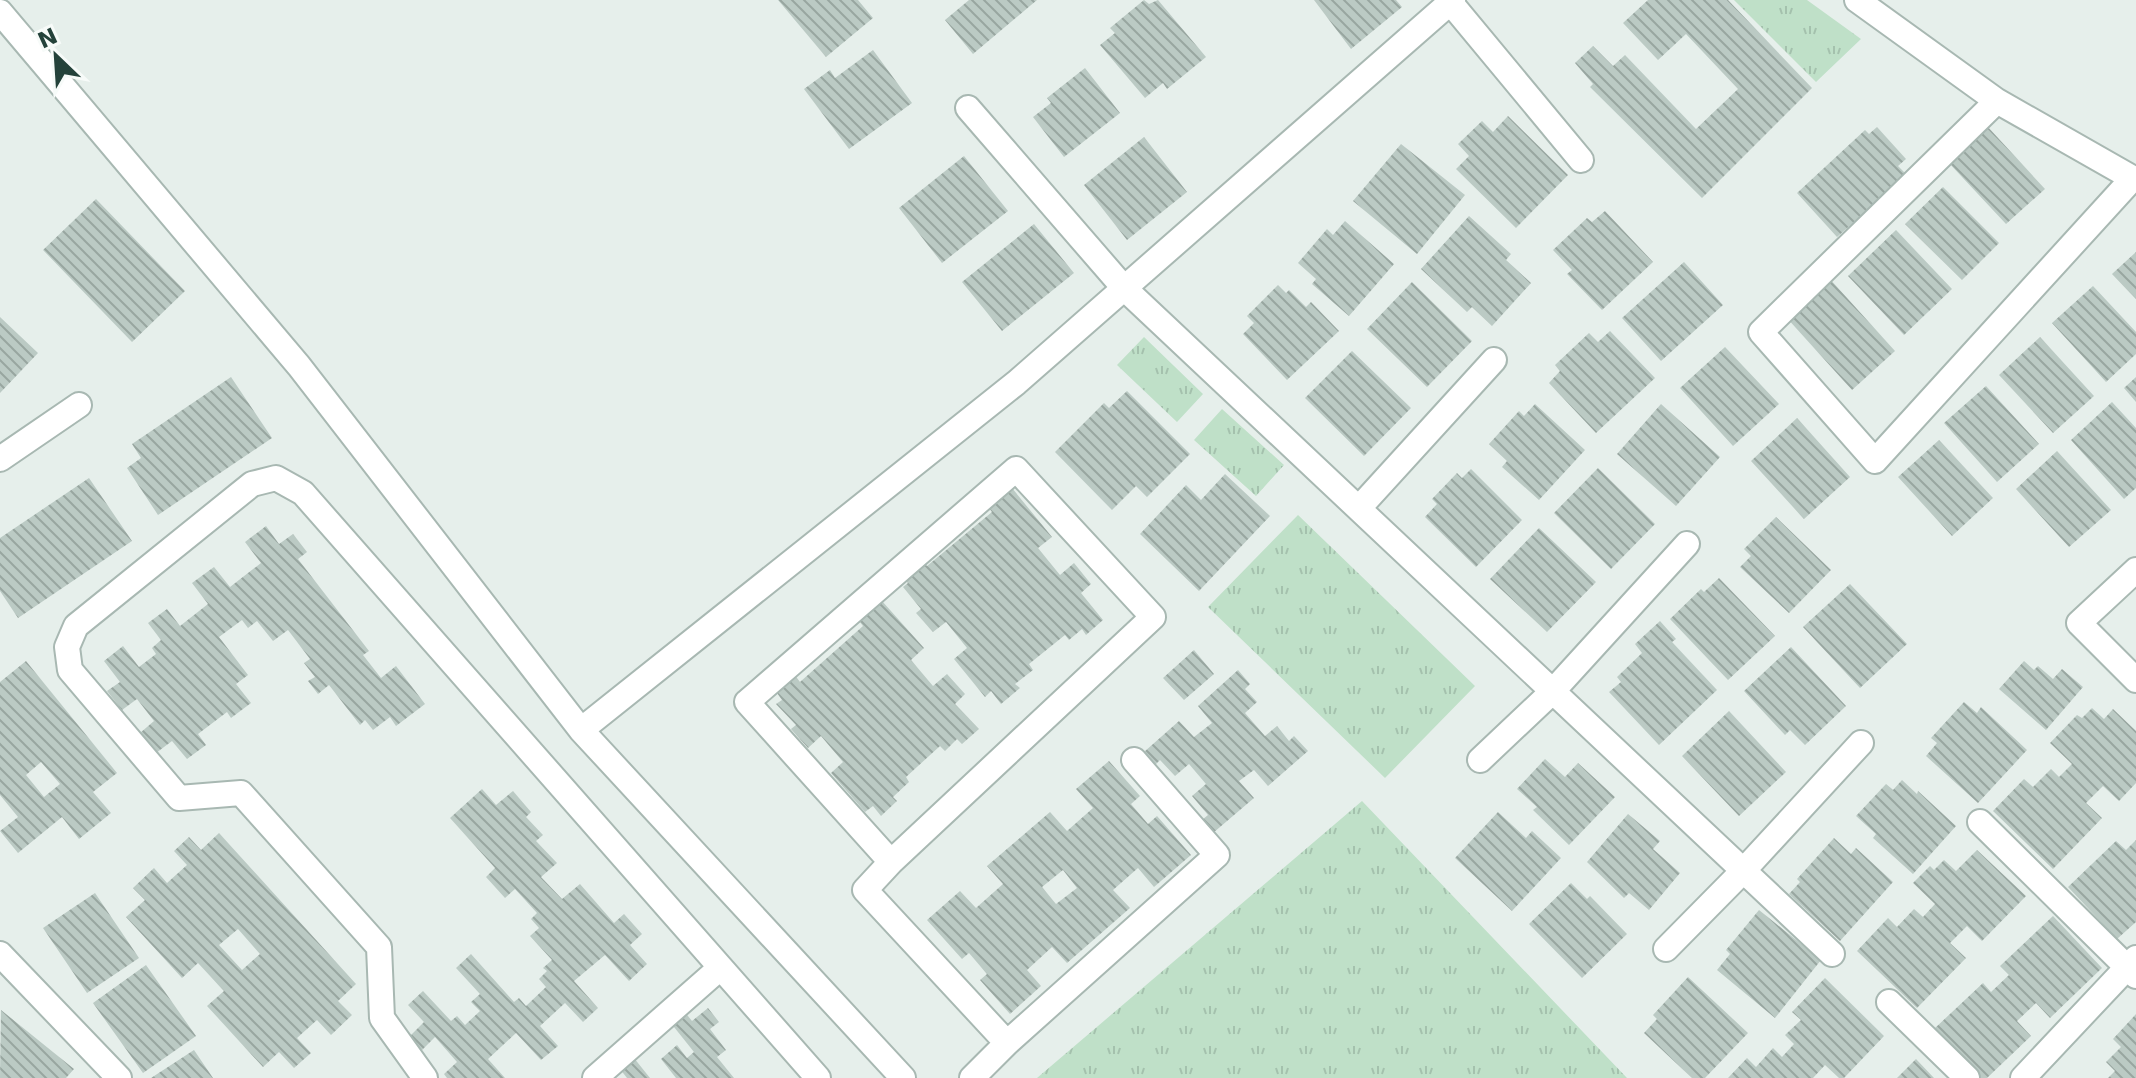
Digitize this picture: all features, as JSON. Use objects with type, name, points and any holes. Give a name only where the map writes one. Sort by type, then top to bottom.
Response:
[{"type":"street","points":[[1857,0],[1997,101],[2135,179],[1875,461],[1761,332],[1997,101]]},
{"type":"street","points":[[581,730],[1016,383],[1451,1],[1581,160]]},
{"type":"street","points":[[0,12],[299,366],[581,730],[903,1078]]},
{"type":"street","points":[[968,108],[1124,288],[1832,954]]},
{"type":"street","points":[[1359,508],[1494,360]]},
{"type":"street","points":[[0,459],[79,405]]},
{"type":"street","points":[[891,862],[747,702],[1016,469],[1153,617],[891,862],[865,890],[1007,1043]]},
{"type":"street","points":[[425,1078],[382,1018],[379,947],[241,793],[179,798],[70,670],[67,647],[76,626],[252,484],[276,478],[303,493],[818,1078]]},
{"type":"street","points":[[1480,760],[1552,692],[1687,544]]},
{"type":"street","points":[[2136,570],[2079,623],[2136,680]]},
{"type":"street","points":[[1666,949],[1861,743]]},
{"type":"street","points":[[972,1078],[1217,855],[1134,760]]},
{"type":"street","points":[[1980,822],[2133,967],[2023,1078]]},
{"type":"street","points":[[0,954],[119,1078]]},
{"type":"street","points":[[595,1078],[720,968]]},
{"type":"street","points":[[1889,1002],[1967,1078]]},
{"type":"green space","points":[[1734,0],[1807,0],[1861,39],[1816,82]]},
{"type":"green space","points":[[1144,337],[1203,394],[1177,422],[1117,365]]},
{"type":"green space","points":[[1222,409],[1284,465],[1256,496],[1194,440]]},
{"type":"green space","points":[[1298,515],[1475,686],[1385,778],[1208,607]]},
{"type":"green space","points":[[1362,801],[1627,1078],[1037,1078]]},
{"type":"building","points":[[778,0],[858,0],[873,18],[826,57]]},
{"type":"building","points":[[969,0],[1037,0],[973,54],[945,20]]},
{"type":"building","points":[[1144,0],[1149,4],[1158,0],[1206,57],[1167,89],[1163,83],[1145,98],[1100,45],[1115,33],[1110,28]]},
{"type":"building","points":[[1314,0],[1396,0],[1402,7],[1351,49]]},
{"type":"building","points":[[1648,0],[1728,0],[1812,88],[1702,198],[1590,87],[1593,84],[1575,63],[1593,46],[1613,66],[1625,55],[1696,129],[1738,89],[1686,34],[1658,60],[1623,23]]},
{"type":"building","points":[[873,50],[912,103],[849,149],[804,89],[830,70],[835,78]]},
{"type":"building","points":[[1085,68],[1120,113],[1064,157],[1033,117],[1051,103],[1047,98]]},
{"type":"building","points":[[1508,116],[1568,175],[1516,228],[1456,169],[1469,156],[1458,144],[1482,121],[1493,132]]},
{"type":"building","points":[[1987,126],[2045,189],[2006,224],[1948,162]]},
{"type":"building","points":[[1877,127],[1906,159],[1898,166],[1907,175],[1837,237],[1797,193],[1865,130],[1869,134]]},
{"type":"building","points":[[1144,137],[1187,192],[1127,240],[1084,185]]},
{"type":"building","points":[[1401,144],[1465,195],[1417,254],[1353,201]]},
{"type":"building","points":[[964,156],[1008,211],[942,263],[899,208]]},
{"type":"building","points":[[1943,187],[1999,243],[1962,280],[1905,224]]},
{"type":"building","points":[[96,199],[185,291],[132,342],[43,250]]},
{"type":"building","points":[[1605,211],[1653,262],[1602,310],[1567,274],[1572,270],[1553,250],[1587,218],[1592,222]]},
{"type":"building","points":[[1469,216],[1511,254],[1506,260],[1531,283],[1492,326],[1472,307],[1467,312],[1421,269]]},
{"type":"building","points":[[1345,221],[1394,264],[1349,316],[1312,284],[1316,279],[1298,263],[1327,229],[1333,235]]},
{"type":"building","points":[[1034,224],[1074,273],[1002,331],[962,282]]},
{"type":"building","points":[[1896,230],[1952,289],[1904,335],[1848,276]]},
{"type":"building","points":[[2136,252],[2136,299],[2112,274]]},
{"type":"building","points":[[1684,262],[1723,305],[1661,361],[1622,318]]},
{"type":"building","points":[[1829,278],[1895,351],[1852,390],[1786,317]]},
{"type":"building","points":[[1412,282],[1472,341],[1427,387],[1367,329]]},
{"type":"building","points":[[1278,285],[1286,293],[1289,290],[1306,307],[1311,302],[1339,331],[1287,380],[1243,334],[1254,323],[1247,316]]},
{"type":"building","points":[[2093,286],[2136,332],[2136,354],[2106,382],[2052,323]]},
{"type":"building","points":[[0,317],[38,353],[0,393]]},
{"type":"building","points":[[1610,331],[1655,378],[1596,433],[1549,383],[1560,371],[1555,365],[1589,333],[1598,342]]},
{"type":"building","points":[[2040,337],[2094,396],[2053,433],[1999,375]]},
{"type":"building","points":[[1725,347],[1779,404],[1733,446],[1680,388]]},
{"type":"building","points":[[1352,351],[1411,408],[1364,456],[1305,398]]},
{"type":"building","points":[[231,377],[272,438],[158,515],[127,468],[141,458],[132,444]]},
{"type":"building","points":[[2136,377],[2136,402],[2124,388]]},
{"type":"building","points":[[1986,386],[2039,444],[1997,482],[1944,423]]},
{"type":"building","points":[[1127,391],[1190,454],[1147,497],[1136,486],[1112,510],[1055,452],[1104,403],[1109,408]]},
{"type":"building","points":[[2112,402],[2136,428],[2136,488],[2124,499],[2071,440]]},
{"type":"building","points":[[1535,404],[1585,450],[1539,500],[1502,467],[1507,461],[1489,444],[1519,411],[1524,416]]},
{"type":"building","points":[[1661,404],[1720,457],[1676,506],[1617,454]]},
{"type":"building","points":[[1797,418],[1850,477],[1804,519],[1751,461]]},
{"type":"building","points":[[1939,440],[1993,498],[1952,536],[1898,477]]},
{"type":"building","points":[[2057,451],[2111,510],[2069,547],[2016,489]]},
{"type":"building","points":[[1598,468],[1655,524],[1611,569],[1554,513]]},
{"type":"building","points":[[1471,469],[1522,520],[1476,567],[1425,517],[1437,504],[1432,499],[1457,473],[1462,478]]},
{"type":"building","points":[[1225,474],[1270,516],[1199,591],[1140,534],[1186,485],[1201,500]]},
{"type":"building","points":[[89,478],[132,541],[18,618],[0,591],[0,538]]},
{"type":"building","points":[[1012,488],[1052,537],[1038,548],[1060,575],[1074,563],[1091,584],[1081,593],[1103,620],[1086,635],[1082,629],[1069,640],[1065,635],[1029,664],[1033,670],[1015,684],[1020,688],[1001,704],[991,691],[985,697],[954,659],[967,648],[946,622],[933,632],[916,613],[921,609],[903,587],[908,583],[903,577],[923,561],[927,566],[992,512],[988,507]]},
{"type":"building","points":[[1776,517],[1831,570],[1789,613],[1740,567],[1751,556],[1744,549]]},
{"type":"building","points":[[266,526],[279,544],[293,534],[307,552],[298,559],[369,651],[363,655],[381,678],[396,666],[425,704],[396,726],[390,717],[373,730],[365,720],[360,725],[329,685],[318,694],[308,681],[315,677],[304,663],[310,659],[288,630],[273,641],[257,621],[248,628],[242,620],[219,637],[248,675],[236,684],[251,703],[231,718],[227,712],[198,734],[206,745],[187,759],[172,741],[156,753],[140,733],[154,721],[137,699],[122,710],[107,691],[120,682],[104,661],[123,646],[139,667],[156,654],[152,648],[161,640],[148,623],[167,609],[180,626],[208,604],[192,583],[214,567],[230,587],[261,563],[245,542]]},
{"type":"building","points":[[1539,528],[1596,582],[1547,632],[1490,579]]},
{"type":"building","points":[[1719,578],[1775,636],[1728,680],[1670,619],[1701,589],[1704,592]]},
{"type":"building","points":[[1850,584],[1907,644],[1860,688],[1803,627]]},
{"type":"building","points":[[882,601],[924,648],[911,660],[933,686],[947,674],[965,694],[955,704],[979,729],[962,744],[957,739],[945,751],[940,746],[906,777],[909,782],[893,797],[897,801],[881,816],[873,806],[865,812],[831,773],[843,762],[821,736],[808,748],[791,729],[796,725],[776,704],[782,700],[777,693],[796,677],[800,682],[863,626],[859,621]]},
{"type":"building","points":[[1660,621],[1676,639],[1672,642],[1717,690],[1659,745],[1609,692],[1621,682],[1617,677],[1642,653],[1635,644]]},
{"type":"building","points":[[1791,647],[1846,706],[1805,745],[1790,730],[1785,735],[1744,691]]},
{"type":"building","points":[[1194,650],[1214,674],[1184,700],[1163,678]]},
{"type":"building","points":[[26,661],[117,773],[93,792],[111,813],[79,839],[62,817],[18,853],[0,831],[18,817],[0,795],[0,682]],"holes":[[[41,762],[60,784],[44,797],[26,775]]]},
{"type":"building","points":[[2024,661],[2034,670],[2038,666],[2053,679],[2062,669],[2083,687],[2046,730],[1999,689]]},
{"type":"building","points":[[1238,670],[1250,684],[1245,689],[1257,702],[1245,713],[1265,736],[1277,726],[1289,741],[1294,736],[1308,751],[1268,786],[1254,770],[1239,781],[1254,798],[1213,833],[1202,820],[1208,815],[1192,796],[1206,784],[1189,764],[1175,776],[1160,760],[1155,765],[1144,752],[1179,721],[1194,737],[1212,723],[1198,706]]},
{"type":"building","points":[[1964,702],[1977,713],[1981,707],[2027,750],[1978,803],[1926,756],[1937,743],[1931,738]]},
{"type":"building","points":[[2092,708],[2104,719],[2113,709],[2136,731],[2136,783],[2119,801],[2103,786],[2086,803],[2102,818],[2053,869],[1993,811],[2024,779],[2033,787],[2051,769],[2059,777],[2072,764],[2050,743],[2077,715],[2082,718]]},
{"type":"building","points":[[1729,711],[1786,772],[1739,816],[1682,756]]},
{"type":"building","points":[[1545,759],[1565,777],[1578,763],[1615,797],[1569,845],[1533,810],[1537,807],[1517,789]]},
{"type":"building","points":[[1109,761],[1140,796],[1131,804],[1148,824],[1157,816],[1191,855],[1154,887],[1138,868],[1113,890],[1130,908],[1067,963],[1052,947],[1027,970],[1041,986],[1010,1014],[980,980],[987,974],[969,953],[962,959],[927,920],[960,891],[976,908],[1003,884],[987,866],[1050,812],[1067,831],[1093,808],[1076,789]],"holes":[[[1063,870],[1077,888],[1056,904],[1042,887]]]},
{"type":"building","points":[[1902,780],[1956,826],[1913,874],[1873,838],[1876,834],[1856,816],[1886,784],[1893,790]]},
{"type":"building","points":[[482,789],[496,805],[513,791],[531,812],[526,817],[543,835],[536,841],[557,863],[541,877],[562,899],[580,884],[614,923],[624,914],[642,934],[630,945],[647,964],[629,981],[605,955],[574,981],[598,1008],[583,1022],[565,1003],[540,1026],[558,1046],[541,1060],[516,1033],[488,1059],[505,1078],[447,1078],[444,1074],[457,1062],[435,1037],[422,1050],[409,1037],[424,1022],[408,1005],[423,991],[451,1021],[457,1016],[465,1025],[480,1011],[471,1002],[480,994],[456,968],[471,954],[514,1002],[519,998],[526,1006],[546,987],[539,979],[547,971],[543,968],[552,960],[530,936],[539,928],[531,919],[537,913],[515,889],[505,898],[486,877],[495,868],[450,818]]},
{"type":"building","points":[[1498,812],[1526,838],[1532,831],[1561,858],[1512,911],[1455,858]]},
{"type":"building","points":[[1628,814],[1660,841],[1653,849],[1680,873],[1649,910],[1629,893],[1624,898],[1587,862]]},
{"type":"building","points":[[219,833],[356,984],[338,1001],[352,1015],[331,1035],[317,1020],[297,1038],[311,1053],[294,1068],[279,1052],[263,1067],[207,1006],[224,991],[198,963],[182,978],[126,917],[145,900],[133,888],[154,868],[167,883],[187,865],[174,851],[189,837],[201,850]],"holes":[[[238,929],[260,954],[242,970],[219,945]]]},
{"type":"building","points":[[1834,838],[1851,854],[1856,848],[1893,882],[1840,941],[1789,894],[1800,882],[1797,879]]},
{"type":"building","points":[[2136,840],[2136,922],[2117,939],[2068,887],[2116,841],[2126,850]]},
{"type":"building","points":[[1977,850],[2026,896],[1982,941],[1967,926],[1950,943],[1966,958],[1917,1008],[1857,951],[1888,918],[1897,927],[1914,909],[1923,917],[1935,904],[1913,883],[1930,866],[1934,870],[1944,860],[1956,871]]},
{"type":"building","points":[[1571,883],[1587,899],[1590,896],[1627,934],[1582,978],[1529,924]]},
{"type":"building","points":[[95,893],[139,958],[87,993],[43,928]]},
{"type":"building","points":[[1759,910],[1821,960],[1775,1018],[1717,970],[1730,954],[1726,950]]},
{"type":"building","points":[[2053,916],[2102,968],[2050,1018],[2036,1003],[2017,1021],[2031,1036],[1987,1078],[1981,1078],[1934,1029],[1983,983],[1991,992],[2009,975],[2000,966]]},
{"type":"building","points":[[146,965],[196,1036],[143,1073],[93,1003]]},
{"type":"building","points":[[1688,977],[1748,1033],[1705,1078],[1692,1078],[1644,1033],[1657,1019],[1653,1015]]},
{"type":"building","points":[[1825,978],[1884,1036],[1844,1078],[1839,1078],[1825,1065],[1813,1078],[1728,1078],[1747,1058],[1756,1067],[1773,1048],[1782,1057],[1794,1044],[1785,1035],[1801,1020],[1792,1012]]},
{"type":"building","points":[[708,1008],[719,1022],[710,1029],[726,1050],[717,1057],[734,1078],[676,1078],[661,1059],[677,1045],[687,1058],[694,1052],[670,1022],[684,1011],[692,1021]]},
{"type":"building","points":[[1,1010],[74,1069],[66,1078],[0,1078]]},
{"type":"building","points":[[2136,1014],[2136,1078],[2108,1078],[2115,1071],[2106,1062],[2121,1047],[2113,1039]]},
{"type":"building","points":[[194,1050],[213,1078],[151,1078]]},
{"type":"building","points":[[634,1058],[650,1078],[627,1078],[620,1069]]},
{"type":"building","points":[[1916,1059],[1934,1078],[1897,1078]]}]
